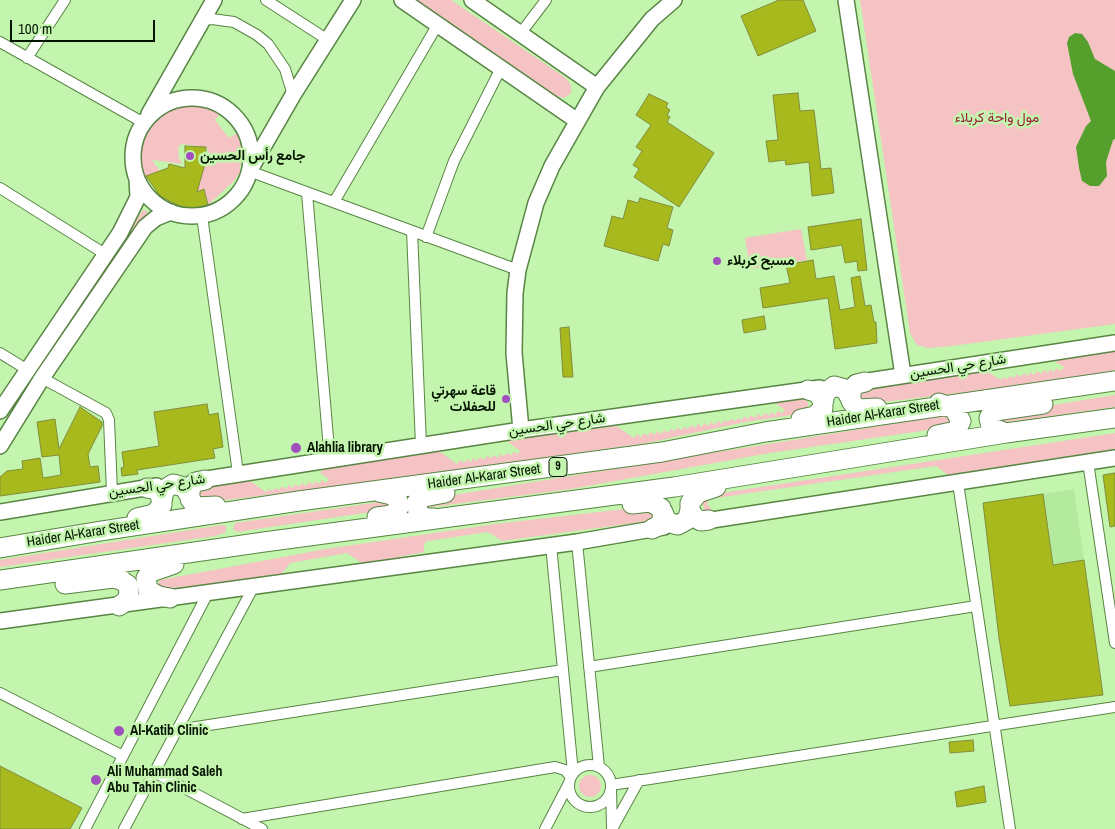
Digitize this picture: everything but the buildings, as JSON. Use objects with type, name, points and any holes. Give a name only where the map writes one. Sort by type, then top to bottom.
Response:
[{"type":"highway","name":"Haider Al-Karar Street","points":[[0,548],[299,501],[548,469],[662,452],[765,432],[945,404],[1115,381]]},
{"type":"highway","points":[[850,398],[854,386],[865,382]]},
{"type":"highway","points":[[765,432],[783,423],[815,416],[821,411],[825,393],[834,386],[845,389],[854,407],[861,409],[923,401],[945,404],[954,409],[960,416],[961,424],[956,431],[885,445],[834,461]]},
{"type":"highway","points":[[808,390],[818,393],[823,404]]},
{"type":"highway","points":[[1006,432],[991,427],[989,418],[994,411],[1080,398],[1115,390]]},
{"type":"highway","points":[[1,580],[434,518],[549,505],[744,476],[1006,432],[1115,418]]},
{"type":"highway","points":[[434,518],[418,514],[416,506],[420,498],[520,481],[548,469]]},
{"type":"highway","points":[[549,505],[569,509],[589,509],[650,502],[658,505],[667,522],[678,525],[687,520],[692,500],[698,493],[744,476]]},
{"type":"highway","points":[[189,496],[193,484],[204,480]]},
{"type":"highway","points":[[101,531],[122,522],[154,514],[160,509],[164,490],[173,484],[184,487],[193,504],[200,507],[276,499],[299,501]]},
{"type":"highway","points":[[146,488],[157,491],[162,502]]},
{"type":"highway","points":[[264,542],[310,527],[396,513],[400,506],[396,496],[388,493],[374,492]]},
{"type":"highway","points":[[690,510],[698,520],[709,520]]},
{"type":"highway","points":[[652,529],[661,523],[662,512]]},
{"type":"highway","points":[[134,598],[147,575],[198,551]]},
{"type":"highway","points":[[1,580],[30,587],[43,587],[114,578],[126,583],[134,598]]},
{"type":"highway","points":[[134,598],[156,595],[170,598]]},
{"type":"street","points":[[27,58],[65,0]]},
{"type":"street","points":[[0,411],[135,206],[138,197],[133,150],[144,123],[214,0]]},
{"type":"street","points":[[266,0],[328,40]]},
{"type":"street","points":[[137,178],[150,199],[171,212],[186,216],[202,216],[218,210],[232,200],[243,187],[249,171],[293,95],[353,0]]},
{"type":"street","points":[[402,0],[576,120]]},
{"type":"street","points":[[472,0],[597,86]]},
{"type":"street","points":[[520,34],[546,0]]},
{"type":"street","points":[[521,430],[514,331],[518,270],[536,203],[552,166],[576,120],[597,86],[652,19],[674,0]]},
{"type":"street","points":[[846,0],[903,375]]},
{"type":"street","points":[[201,20],[228,21],[257,35],[272,49],[285,68],[293,95]]},
{"type":"street","points":[[334,202],[438,24]]},
{"type":"street","points":[[0,42],[144,123]]},
{"type":"street","points":[[426,237],[454,161],[501,68]]},
{"type":"street","points":[[144,123],[162,107],[184,98],[216,103],[230,112],[241,124],[248,139],[251,155],[249,171]]},
{"type":"street","points":[[249,171],[518,270]]},
{"type":"street","points":[[0,188],[105,254]]},
{"type":"street","points":[[307,193],[330,461]]},
{"type":"street","points":[[0,446],[42,378],[145,227],[156,218],[171,212]]},
{"type":"street","points":[[202,216],[238,474]]},
{"type":"street","points":[[412,231],[421,445]]},
{"type":"street","name":"شارع حي الحسين","points":[[0,512],[112,492],[330,461],[421,445],[865,382],[1115,343]]},
{"type":"street","points":[[0,353],[106,413],[109,420],[112,492]]},
{"type":"street","points":[[170,598],[577,542],[1115,458]]},
{"type":"street","points":[[1088,462],[1110,581],[1115,643]]},
{"type":"street","points":[[958,483],[1010,829]]},
{"type":"street","points":[[577,542],[600,767]]},
{"type":"street","points":[[551,545],[563,670],[571,777],[570,792],[578,803],[583,806],[596,806],[607,799],[611,786]]},
{"type":"street","points":[[124,829],[254,586]]},
{"type":"street","points":[[85,829],[208,593]]},
{"type":"street","points":[[0,621],[134,598]]},
{"type":"street","points":[[590,667],[976,606]]},
{"type":"street","points":[[177,730],[563,670]]},
{"type":"street","points":[[0,693],[123,756]]},
{"type":"street","points":[[611,786],[639,780],[1115,707]]},
{"type":"street","points":[[545,829],[571,777],[588,765],[600,767],[608,774],[611,786],[612,829]]},
{"type":"street","points":[[242,819],[556,767],[561,767],[571,777]]},
{"type":"street","points":[[154,772],[262,829]]},
{"type":"street","points":[[612,829],[639,780]]},
{"type":"shaded area","points":[[1075,33],[1082,34],[1088,42],[1095,59],[1115,71],[1115,139],[1106,162],[1107,176],[1099,186],[1090,186],[1082,181],[1079,168],[1076,147],[1086,126],[1091,121],[1073,74],[1067,43],[1069,37]]},
{"type":"shaded area","points":[[1074,489],[1084,560],[1053,565],[1043,494]]},
{"type":"green space","points":[[415,0],[451,0],[566,78],[571,85],[571,93],[564,98],[557,96]]},
{"type":"green space","name":"مول واحة كربلاء","points":[[860,0],[1115,0],[1115,324],[952,346],[928,348],[917,345],[910,333]]},
{"type":"green space","points":[[182,101],[194,101],[218,107],[222,111],[215,120],[229,138],[237,133],[242,144],[240,172],[234,181],[208,205],[204,189],[199,191],[182,167],[216,164],[220,159],[210,155],[206,147],[181,144],[178,148],[182,164],[152,160],[160,171],[142,177],[135,155],[140,134],[156,113],[171,104]]},
{"type":"green space","points":[[143,210],[147,211],[147,217],[42,368],[40,365],[42,359]]},
{"type":"green space","points":[[801,229],[807,260],[750,269],[745,238]]},
{"type":"green space","points":[[1115,349],[1115,370],[1044,383],[866,404],[861,403],[857,392],[860,388],[983,369],[1001,380],[1003,377],[1007,379],[1010,376],[1014,378],[1017,374],[1021,377],[1024,373],[1028,376],[1030,372],[1034,375],[1037,371],[1041,374],[1044,370],[1048,373],[1050,369],[1054,372],[1057,368],[1061,371],[1064,367],[1051,359]]},
{"type":"green space","points":[[1115,395],[1115,407],[1001,423],[994,417],[1003,413]]},
{"type":"green space","points":[[802,397],[806,399],[809,405],[806,410],[799,414],[745,422],[647,443],[358,484],[209,502],[205,502],[199,496],[204,487],[247,479],[266,492],[269,489],[272,491],[275,488],[279,490],[282,486],[286,489],[289,485],[293,488],[295,484],[299,487],[302,483],[306,486],[309,482],[313,485],[315,481],[319,484],[322,480],[326,483],[329,479],[320,473],[324,468],[439,451],[457,464],[460,460],[464,463],[467,459],[471,462],[473,458],[477,461],[480,457],[484,460],[487,456],[491,458],[494,455],[498,458],[500,454],[504,456],[507,453],[511,455],[514,452],[518,454],[520,451],[507,441],[616,426],[634,438],[637,434],[641,437],[644,433],[648,436],[650,432],[655,435],[657,431],[661,434],[664,430],[668,433],[671,429],[675,431],[677,428],[682,430],[684,427],[688,429],[691,425],[695,428],[698,424],[702,427],[704,423],[708,426],[711,422],[715,425],[718,421],[722,424],[724,420],[728,422],[731,419],[735,421],[738,418],[742,420],[744,416],[748,419],[751,415],[755,418],[758,414],[762,417],[765,413],[769,416],[771,412],[775,415],[778,411],[782,413],[785,410],[771,400]]},
{"type":"green space","points":[[947,415],[952,419],[949,427],[770,453],[571,489],[424,508],[429,499]]},
{"type":"green space","points":[[1115,433],[1115,449],[948,475],[936,466],[709,499],[707,504],[713,511],[704,511],[702,496]]},
{"type":"green space","points":[[380,502],[387,504],[384,510],[237,532],[233,529],[235,523]]},
{"type":"green space","points":[[642,507],[654,514],[653,519],[502,541],[488,532],[427,541],[424,544],[424,552],[363,564],[347,553],[290,563],[281,575],[161,590],[158,585],[160,580],[326,549],[495,524]]},
{"type":"green space","points":[[222,525],[226,526],[226,532],[215,536],[0,567],[0,560]]},
{"type":"green space","points":[[590,775],[598,778],[601,786],[598,794],[590,797],[582,794],[579,786],[582,778]]},
{"type":"place","name":"جامع رأس الحسين","points":[[190,156]]},
{"type":"place","name":"مسبح كربلاء","points":[[717,261]]},
{"type":"place","name":"قاعة سهرتي للحفلات","points":[[506,399]]},
{"type":"place","name":"Alahlia library","points":[[296,448]]},
{"type":"place","name":"Al-Katib Clinic","points":[[119,731]]},
{"type":"place","name":"Ali Muhammad Saleh Abu Tahin Clinic","points":[[96,780]]}]
